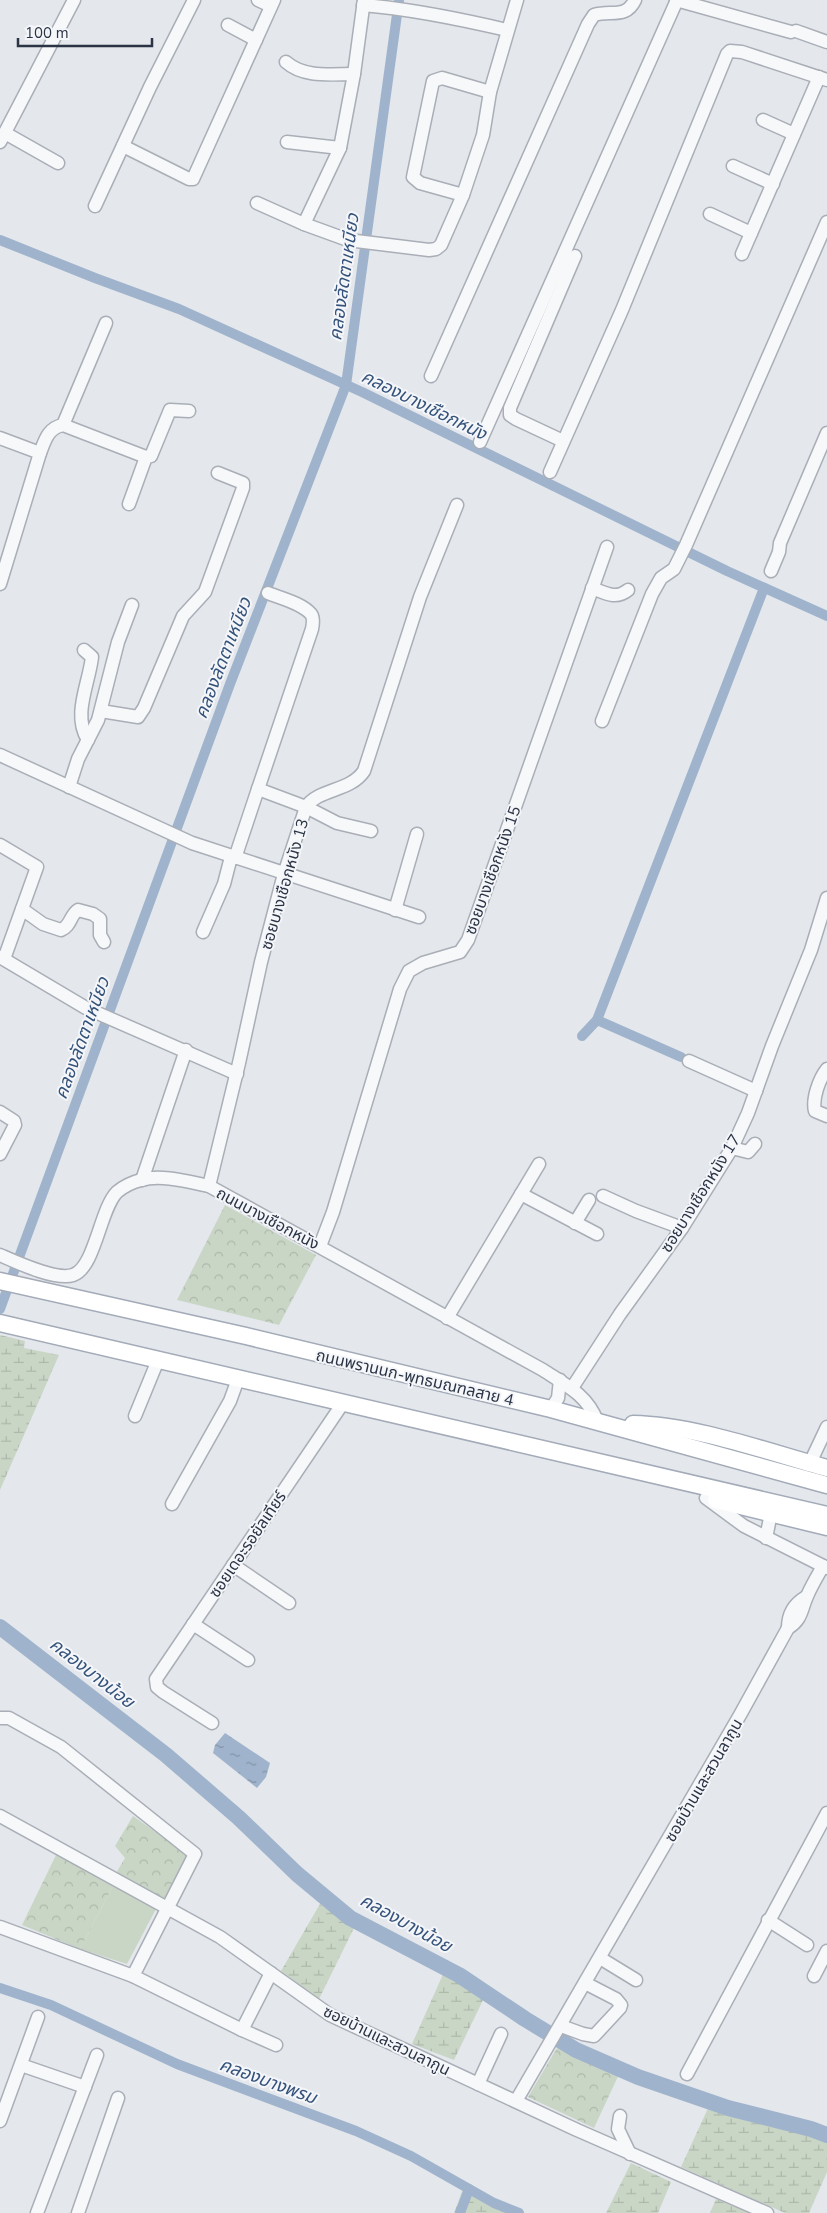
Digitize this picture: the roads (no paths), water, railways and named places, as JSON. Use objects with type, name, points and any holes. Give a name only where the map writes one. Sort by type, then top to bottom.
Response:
[{"type":"main road","name":"ถนนพรานนก-พุทธมณฑลสาย 4","points":[[0,1281],[246,1336],[552,1409],[827,1485]]},
{"type":"main road","points":[[0,1323],[238,1379],[488,1434],[827,1514]]},
{"type":"main road","points":[[616,1426],[642,1424],[677,1429],[827,1468]]},
{"type":"main road","points":[[488,1434],[568,1462],[827,1527]]},
{"type":"main road","points":[[796,1519],[827,1534]]},
{"type":"street","points":[[58,163],[2,137],[74,0]]},
{"type":"street","points":[[96,206],[194,0]]},
{"type":"street","points":[[123,146],[188,179],[193,179],[272,3],[258,0]]},
{"type":"street","points":[[257,203],[304,224],[348,240],[429,250],[436,249],[441,245],[463,195],[483,135],[490,92],[517,0]]},
{"type":"street","points":[[430,376],[588,24],[594,15],[621,14],[628,10],[635,0]]},
{"type":"street","points":[[480,442],[677,0],[827,42]]},
{"type":"street","points":[[304,224],[340,148],[354,74],[364,2],[413,10],[507,30]]},
{"type":"street","points":[[228,25],[256,40]]},
{"type":"street","points":[[550,472],[622,310],[727,54],[730,51],[742,52],[823,78],[794,134],[742,254]]},
{"type":"street","points":[[286,62],[294,69],[308,72],[354,74]]},
{"type":"street","points":[[463,195],[420,183],[414,176],[434,81],[442,78],[490,92]]},
{"type":"street","points":[[763,120],[794,134]]},
{"type":"street","points":[[287,142],[340,148]]},
{"type":"street","points":[[734,166],[773,184]]},
{"type":"street","points":[[710,214],[751,234]]},
{"type":"street","points":[[602,721],[652,594],[661,578],[674,569],[827,222]]},
{"type":"street","points":[[563,441],[516,419],[510,415],[510,408],[574,256]]},
{"type":"street","points":[[63,425],[106,322]]},
{"type":"street","points":[[0,584],[40,453],[51,430],[63,425],[146,457],[151,456],[170,410],[190,411]]},
{"type":"street","points":[[771,571],[779,552],[780,543],[827,433]]},
{"type":"street","points":[[0,438],[40,453]]},
{"type":"street","points":[[128,504],[146,457]]},
{"type":"street","points":[[101,711],[138,717],[144,708],[183,616],[204,592],[243,488],[243,483],[218,473]]},
{"type":"street","name":"ซอยบางเชือกหนัง 13","points":[[209,1186],[237,1074],[261,962],[284,874],[306,807],[312,799],[354,782],[364,771],[420,597],[457,505]]},
{"type":"street","name":"ซอยบางเชือกหนัง 15","points":[[320,1246],[333,1212],[400,989],[409,971],[423,963],[460,952],[468,940],[607,547]]},
{"type":"street","points":[[592,588],[612,596],[623,595],[628,590]]},
{"type":"street","points":[[203,932],[224,884],[312,629],[313,620],[310,613],[299,606],[268,593]]},
{"type":"street","points":[[69,787],[78,759],[94,730],[101,711],[118,642],[132,605]]},
{"type":"street","points":[[84,650],[92,657],[81,714],[84,733],[88,740]]},
{"type":"street","points":[[0,755],[182,839],[233,858],[419,917]]},
{"type":"street","points":[[258,789],[306,807],[337,823],[371,832]]},
{"type":"street","points":[[395,910],[417,834]]},
{"type":"street","points":[[0,845],[38,867],[2,958],[57,992],[102,1016],[186,1050],[237,1074]]},
{"type":"street","name":"ซอยบางเชือกหนัง 17","points":[[572,1388],[620,1314],[682,1228],[732,1148],[811,950],[827,898]]},
{"type":"street","points":[[22,909],[43,924],[55,929],[65,928],[74,912],[78,910],[93,914],[100,919],[100,935],[104,942]]},
{"type":"street","points":[[142,1180],[186,1050]]},
{"type":"street","points":[[689,1062],[756,1091]]},
{"type":"street","points":[[827,1070],[822,1075],[814,1103],[815,1111],[827,1116]]},
{"type":"street","points":[[0,1112],[14,1121],[15,1125],[0,1154]]},
{"type":"street","points":[[732,1148],[748,1152],[755,1144]]},
{"type":"street","points":[[447,1318],[539,1164]]},
{"type":"street","name":"ถนนบางเชือกหนัง","points":[[4,1257],[58,1275],[73,1275],[82,1269],[90,1255],[112,1200],[118,1191],[142,1180],[182,1181],[209,1186],[560,1380],[584,1398],[592,1408],[597,1421]]},
{"type":"street","points":[[521,1194],[597,1234]]},
{"type":"street","points":[[603,1196],[636,1212],[682,1228]]},
{"type":"street","points":[[575,1223],[589,1200]]},
{"type":"street","points":[[134,1416],[158,1360]]},
{"type":"street","points":[[172,1504],[230,1401],[238,1379]]},
{"type":"street","points":[[552,1409],[558,1398],[560,1380]]},
{"type":"street","name":"ซอยเดอะรอยัลเทียร์","points":[[212,1722],[157,1687],[156,1679],[344,1403]]},
{"type":"street","points":[[810,1463],[827,1427]]},
{"type":"street","points":[[706,1498],[744,1526],[825,1567]]},
{"type":"street","points":[[766,1538],[771,1513]]},
{"type":"street","points":[[233,1565],[289,1603]]},
{"type":"street","name":"ซอยบ้านและสวนลากูน","points":[[516,2101],[559,2030],[788,1628],[789,1616],[796,1604],[806,1597],[825,1567]]},
{"type":"street","points":[[193,1624],[248,1660]]},
{"type":"street","points":[[0,1718],[9,1718],[60,1747],[195,1854],[134,1976]]},
{"type":"street","points":[[687,2074],[827,1813]]},
{"type":"street","name":"ซอยบ้านและสวนลากูน","points":[[0,1816],[220,1937],[330,2015],[630,2154],[767,2213]]},
{"type":"street","points":[[768,1920],[807,1945]]},
{"type":"street","points":[[0,1927],[134,1976],[276,2045]]},
{"type":"street","points":[[814,1976],[827,1951]]},
{"type":"street","points":[[600,1958],[636,1980]]},
{"type":"street","points":[[242,2030],[271,1973]]},
{"type":"street","points":[[559,2030],[594,2036],[620,2008],[621,2005],[616,1999],[585,1983]]},
{"type":"street","points":[[0,2122],[38,2017]]},
{"type":"street","points":[[478,2084],[501,2034]]},
{"type":"street","points":[[37,2213],[97,2055]]},
{"type":"street","points":[[22,2065],[86,2087]]},
{"type":"street","points":[[78,2213],[118,2098]]},
{"type":"street","points":[[620,2116],[618,2129],[630,2154]]},
{"type":"water","points":[[225,1733],[270,1763],[266,1777],[257,1788],[213,1753],[215,1745]]},
{"type":"waterway","name":"คลองลัดตาเหนียว","points":[[0,1309],[230,684],[346,385],[399,0]]},
{"type":"waterway","name":"คลองบางเชือกหนัง","points":[[0,240],[179,309],[362,392],[727,571],[827,616]]},
{"type":"waterway","points":[[582,1036],[597,1020],[764,588]]},
{"type":"waterway","points":[[597,1020],[681,1057]]},
{"type":"waterway","name":"คลองบางน้อย","points":[[0,1627],[166,1755],[239,1818],[297,1874],[350,1918],[459,1975],[576,2050],[638,2077],[728,2108],[811,2129],[827,2135]]},
{"type":"waterway","name":"คลองบางพรม","points":[[0,1988],[51,2005],[177,2064],[356,2131],[411,2156],[494,2203],[519,2213]]},
{"type":"waterway","points":[[460,2213],[469,2189]]}]
